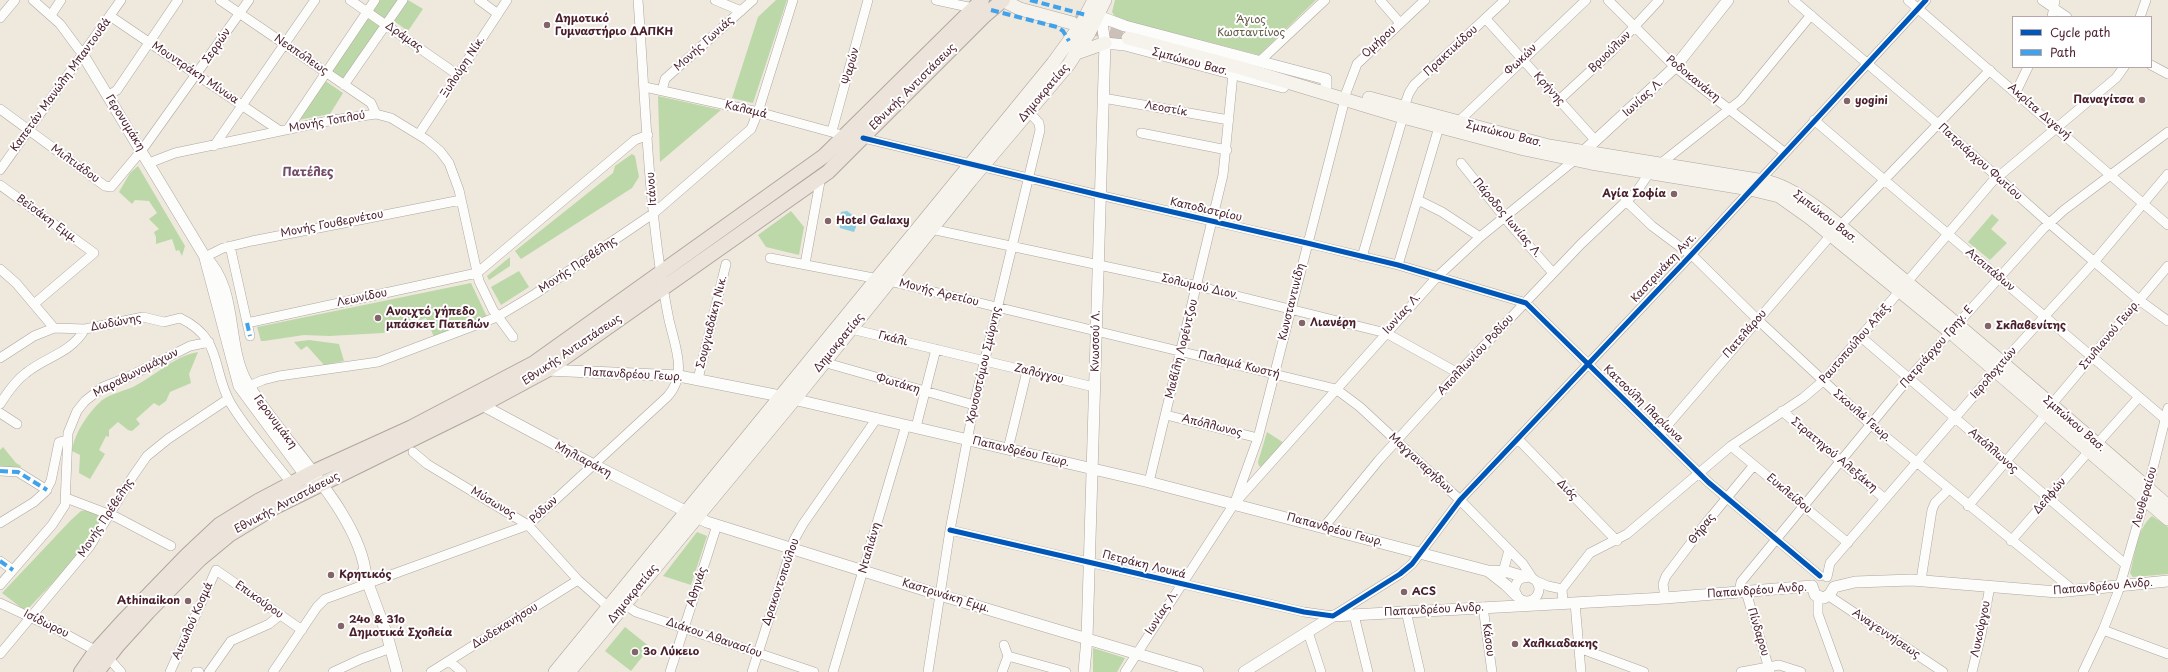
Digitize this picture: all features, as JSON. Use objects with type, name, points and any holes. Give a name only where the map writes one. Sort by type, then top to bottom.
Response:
[{"type":"main road","name":"Εθνικής Αντιστάσεως","points":[[97,672],[134,627],[209,551],[243,525],[314,480],[412,426],[523,370],[821,176],[863,138],[983,17],[1002,0]]},
{"type":"main road","points":[[1002,0],[1020,9],[1078,18]]},
{"type":"main road","points":[[1021,0],[1078,18]]},
{"type":"main road","name":"Εθνικής Αντιστάσεως","points":[[81,672],[111,634],[209,534],[242,510],[292,484],[314,480],[482,406],[547,370],[824,156],[846,136],[978,4]]},
{"type":"main road","name":"Δημοκρατίας","points":[[690,515],[794,400],[851,328],[882,279],[931,229],[976,165],[1056,60],[1078,18],[1100,7]]},
{"type":"main road","name":"Δημοκρατίας","points":[[555,672],[616,606],[690,515],[780,396],[882,279],[976,165],[1029,112],[1077,53],[1100,7]]},
{"type":"main road","name":"Σμπώκου Βασ.","points":[[1125,35],[1326,87],[1346,96]]},
{"type":"main road","name":"Σμπώκου Βασ.","points":[[1125,35],[1404,112],[1458,122],[1549,146],[1579,156]]},
{"type":"main road","points":[[1077,53],[1105,43]]},
{"type":"main road","name":"Σμπώκου Βασ.","points":[[1404,112],[1438,127],[1524,149],[1579,156],[1754,185],[1783,199],[1835,231],[2000,366],[2146,493],[2168,519]]},
{"type":"main road","name":"Σμπώκου Βασ.","points":[[2146,493],[2168,506]]},
{"type":"main road","name":"Δημοκρατίας","points":[[569,672],[616,606]]},
{"type":"street","points":[[0,18],[15,0]]},
{"type":"street","name":"Γερονυμάκη","points":[[33,0],[69,34],[142,150],[205,257],[215,268],[222,286],[241,370],[249,386],[314,480],[341,528],[356,562],[367,580],[391,648],[397,672]]},
{"type":"street","points":[[50,15],[60,0]]},
{"type":"street","name":"Καπετάν Μανώλη Μπαντουβά","points":[[0,170],[121,0]]},
{"type":"street","points":[[108,96],[117,90],[178,0]]},
{"type":"street","name":"Νεαπόλεως","points":[[220,0],[370,103],[376,114]]},
{"type":"street","name":"Σερρών","points":[[142,150],[249,0]]},
{"type":"street","points":[[214,146],[315,0]]},
{"type":"street","name":"Δράμας","points":[[350,0],[458,75]]},
{"type":"street","points":[[284,130],[375,0]]},
{"type":"street","points":[[344,85],[403,0]]},
{"type":"street","points":[[479,0],[498,14]]},
{"type":"street","name":"Ξυλούρη Νίκ.","points":[[419,134],[506,0]]},
{"type":"street","name":"Ιτάνου","points":[[638,0],[654,213],[662,280],[679,367],[679,376]]},
{"type":"street","points":[[715,0],[741,11]]},
{"type":"street","name":"Μονής Γωνιάς","points":[[662,91],[665,79],[753,0]]},
{"type":"street","name":"Μονής Πρεβέλης","points":[[249,386],[274,377],[378,362],[497,317],[547,286],[654,213],[745,136],[751,129],[758,112],[792,0]]},
{"type":"street","name":"Ψαρών","points":[[832,131],[868,0]]},
{"type":"street","points":[[936,0],[978,4]]},
{"type":"street","points":[[1260,61],[1325,0]]},
{"type":"street","points":[[1380,0],[1400,23]]},
{"type":"street","name":"Ομήρου","points":[[1346,96],[1357,64],[1425,0]]},
{"type":"street","name":"Πρακτικίδου","points":[[1362,257],[1409,93],[1414,85],[1506,0]]},
{"type":"street","name":"Φωκών","points":[[1458,122],[1586,0]]},
{"type":"street","name":"Ροδοκανάκη","points":[[1608,0],[1676,67],[1784,152]]},
{"type":"street","name":"Βρυούλων","points":[[1559,100],[1612,52],[1659,0]]},
{"type":"street","name":"Ιωνίας Λ.","points":[[1126,672],[1136,653],[1234,504],[1386,333],[1437,277],[1480,237],[1579,156],[1676,67],[1728,0]]},
{"type":"street","name":"Πατριάρχου Φωτίου","points":[[1793,0],[1938,124],[1997,178],[2094,262],[2139,300],[2168,321]]},
{"type":"street","name":"Ακρίτα Διγενή","points":[[1908,0],[2058,128],[2168,225]]},
{"type":"street","name":"Καστρινάκη Αντ.","points":[[1420,553],[1460,500],[1691,255],[1866,63],[1926,0]]},
{"type":"street","points":[[2042,0],[2066,16]]},
{"type":"street","points":[[2140,16],[2146,0]]},
{"type":"street","name":"Σμπώκου Βασ.","points":[[1100,7],[1125,35],[1233,74],[1306,93],[1346,96]]},
{"type":"street","name":"Κνωσσού Λ.","points":[[1084,672],[1087,638],[1099,195],[1105,43],[1100,7]]},
{"type":"street","name":"Απολλωνίου Ροδίου","points":[[1324,527],[1396,441],[1553,273],[1625,200],[1643,184],[1655,168],[1730,109],[1744,96],[1811,15]]},
{"type":"street","name":"Μουντράκη Μίνωα","points":[[110,16],[243,106],[284,130]]},
{"type":"street","name":"Κρήνης","points":[[1486,19],[1596,141]]},
{"type":"street","name":"Σμπώκου Βασ.","points":[[1105,43],[1125,35],[1260,61],[1326,79],[1326,87]]},
{"type":"street","points":[[2152,66],[2168,74]]},
{"type":"street","points":[[2016,92],[2028,68]]},
{"type":"street","name":"Ραυτοπούλου Αλεξ.","points":[[1562,596],[1590,553],[1617,541],[1731,446],[1809,393],[1823,381],[1997,178],[2116,78],[2123,68]]},
{"type":"street","name":"Πατελάρου","points":[[1660,434],[1835,231],[1883,179],[1990,70]]},
{"type":"street","name":"Μαβίλη Λορέντζου","points":[[1149,482],[1213,222],[1227,150],[1233,74]]},
{"type":"street","name":"Καλαμά","points":[[645,87],[758,112],[846,136]]},
{"type":"street","name":"Κωνσταντινίδη","points":[[1234,504],[1258,438],[1275,374],[1290,308],[1346,96]]},
{"type":"street","name":"Λεοστίκ","points":[[1103,98],[1229,120]]},
{"type":"street","name":"Μιλτιάδου","points":[[0,109],[109,188],[116,183],[142,150]]},
{"type":"street","name":"Χρυσοστόμου Σμύρνης","points":[[928,672],[950,530],[974,405],[1030,178],[1040,127],[1038,121],[1029,112]]},
{"type":"street","name":"Μονής Τοπλού","points":[[149,163],[168,155],[334,120],[376,114],[391,118],[419,134],[436,146],[446,158],[454,175],[477,273],[484,293],[497,317],[513,337]]},
{"type":"street","name":"Ατσιπάδων","points":[[1814,120],[2165,419]]},
{"type":"street","points":[[1398,265],[1438,127]]},
{"type":"street","name":"Πατριάρχου Γρηγ. Ε","points":[[1743,592],[1741,582],[1840,460],[1953,328],[2049,223],[2168,132]]},
{"type":"street","points":[[1142,133],[1227,150]]},
{"type":"street","points":[[477,273],[635,140],[648,135]]},
{"type":"street","name":"Καποδιστρίου","points":[[863,138],[1213,222],[1307,242],[1398,265],[1437,277]]},
{"type":"street","name":"Πάροδος Ιωνίας Λ.","points":[[1461,163],[1504,217],[1553,273]]},
{"type":"street","name":"Ιερολοχιτών","points":[[1823,576],[1830,563],[2000,366],[2094,262],[2168,174]]},
{"type":"street","points":[[805,264],[821,176]]},
{"type":"street","name":"Βεϊσάκη Εμμ.","points":[[0,185],[94,253],[34,304]]},
{"type":"street","name":"Μονής Γουβερνέτου","points":[[205,257],[230,246],[350,220],[461,200]]},
{"type":"street","points":[[1418,200],[1434,207],[1480,237]]},
{"type":"street","name":"Σκουλά Γεωρ.","points":[[1625,200],[1652,226],[1691,255],[1758,320],[1870,424],[1948,490],[2073,590]]},
{"type":"street","name":"Σολωμού Διον.","points":[[931,229],[1012,248],[1098,264],[1197,286],[1386,333],[1458,373]]},
{"type":"street","points":[[230,246],[250,336]]},
{"type":"street","name":"Γερονυμάκη","points":[[205,257],[239,386],[314,480]]},
{"type":"street","name":"Μονής Αρετίου","points":[[770,258],[882,279],[1096,330]]},
{"type":"street","name":"Σουργιαδάκη Νικ.","points":[[698,379],[726,264]]},
{"type":"street","name":"Στυλιανού Γεωρ.","points":[[1968,506],[2168,266]]},
{"type":"street","points":[[0,269],[16,283],[54,328],[34,336],[0,358]]},
{"type":"street","name":"Λεωνίδου","points":[[247,323],[477,273]]},
{"type":"street","name":"Κατσούλη Ιλαρίωνα","points":[[1437,277],[1526,302],[1698,472],[1776,539],[1823,576]]},
{"type":"street","name":"Δωδώνης","points":[[54,328],[85,329],[143,317],[164,322],[180,318],[208,342]]},
{"type":"street","name":"Γκάλι","points":[[851,328],[984,360]]},
{"type":"street","name":"Δωδώνης","points":[[0,404],[18,380],[32,369],[71,347],[85,329]]},
{"type":"street","name":"Παλαμά Κωστή","points":[[1096,330],[1336,389]]},
{"type":"street","name":"Απόλλωνος","points":[[1861,337],[2125,564]]},
{"type":"street","points":[[208,342],[214,353],[222,384],[228,399],[292,484]]},
{"type":"street","name":"Μαραθωνομάχων","points":[[0,585],[52,525],[63,508],[66,498],[67,440],[69,428],[77,411],[85,400],[98,390],[126,378],[190,346],[208,342]]},
{"type":"street","points":[[911,426],[925,392],[936,349]]},
{"type":"street","name":"Ζαλόγγου","points":[[984,360],[1094,387]]},
{"type":"street","name":"Φωτάκη","points":[[823,362],[974,405]]},
{"type":"street","name":"Παπανδρέου Γεωρ.","points":[[547,370],[679,376],[780,396],[1149,482],[1488,571]]},
{"type":"street","points":[[1008,449],[1027,371]]},
{"type":"street","name":"Ρόδων","points":[[273,672],[325,599],[367,580],[528,525],[592,464],[667,397],[676,385],[679,376]]},
{"type":"street","name":"Μαγγαναρήδων","points":[[1336,389],[1360,407],[1460,500],[1526,568],[1531,579]]},
{"type":"street","name":"Δελφών","points":[[2011,540],[2139,397]]},
{"type":"street","name":"Μονής Πρέβελης","points":[[0,654],[90,546],[137,470],[152,451],[228,399]]},
{"type":"street","name":"Μηλιαράκη","points":[[482,406],[690,515]]},
{"type":"street","name":"Λευθεραίου","points":[[2083,672],[2103,630],[2120,585],[2168,408]]},
{"type":"street","name":"Στρατηγού Αλεξάκη","points":[[1782,412],[1885,499]]},
{"type":"street","points":[[0,413],[17,424]]},
{"type":"street","name":"Απόλλωνος","points":[[1166,415],[1258,438]]},
{"type":"street","name":"Δρακοντοπούλου","points":[[752,672],[791,547],[803,524],[877,418]]},
{"type":"street","name":"Νταλιάνη","points":[[833,672],[863,570],[911,426]]},
{"type":"street","name":"Διός","points":[[1518,439],[1617,541]]},
{"type":"street","points":[[0,523],[34,502],[47,490],[52,478],[59,442],[67,440]]},
{"type":"street","name":"Ευκλείδου","points":[[1731,446],[1848,543]]},
{"type":"street","name":"Μύσωνος","points":[[413,452],[427,464],[528,525],[578,580],[616,606]]},
{"type":"street","name":"Θήρας","points":[[1665,598],[1663,584],[1665,578],[1754,465]]},
{"type":"street","points":[[0,471],[21,473],[47,490]]},
{"type":"street","points":[[1921,580],[1932,510],[1935,503],[1948,490]]},
{"type":"street","points":[[66,498],[110,514],[172,546]]},
{"type":"street","name":"Καστρινάκη Εμμ.","points":[[690,515],[717,525],[940,595],[1198,672]]},
{"type":"street","name":"Αθηνάς","points":[[670,672],[717,525]]},
{"type":"street","name":"Πετράκη Λουκά","points":[[950,530],[1304,612],[1333,616]]},
{"type":"street","points":[[1503,572],[1509,550]]},
{"type":"street","name":"Παπανδρέου Ανδρ.","points":[[1244,672],[1400,574],[1412,564],[1420,553]]},
{"type":"street","points":[[0,561],[13,570]]},
{"type":"street","name":"Επικούρου","points":[[216,570],[302,630]]},
{"type":"street","name":"Αιτωλού Κοσμά","points":[[170,672],[216,570]]},
{"type":"street","points":[[1488,571],[1503,572],[1531,579],[1548,586],[1562,596]]},
{"type":"street","points":[[1488,571],[1525,600]]},
{"type":"street","points":[[1812,586],[1813,580],[1823,576],[1832,581],[1818,614],[1839,672]]},
{"type":"street","points":[[1525,600],[1516,583],[1531,579]]},
{"type":"street","points":[[1525,600],[1539,591],[1531,579]]},
{"type":"street","name":"Δωδεκανήσου","points":[[432,672],[578,580]]},
{"type":"street","name":"Παπανδρέου Ανδρ.","points":[[1333,616],[1483,607],[1562,596],[1575,603],[1665,598],[1812,586],[1813,592],[1827,593],[1855,582],[1921,580],[2049,592],[2168,582]]},
{"type":"street","name":"Λυκούργου","points":[[1972,672],[1981,635],[1990,586]]},
{"type":"street","name":"Πίνδαρου","points":[[1743,592],[1769,669]]},
{"type":"street","name":"Αναγεννήσεως","points":[[1827,593],[1943,672]]},
{"type":"street","name":"Ισίδωρου","points":[[0,603],[32,617],[91,648]]},
{"type":"street","points":[[1575,603],[1581,672]]},
{"type":"street","name":"Διάκου Αθανασίου","points":[[616,606],[814,672]]},
{"type":"street","name":"Κάσου","points":[[1483,607],[1492,672]]},
{"type":"street","points":[[1406,611],[1420,672]]},
{"type":"street","points":[[209,672],[230,641],[269,624],[280,615]]},
{"type":"street","points":[[1354,615],[1368,672]]},
{"type":"street","points":[[2103,630],[2168,654]]},
{"type":"street","points":[[1308,632],[1321,672]]},
{"type":"street","points":[[1002,672],[1008,656],[1004,645]]},
{"type":"street","points":[[333,672],[356,661],[391,648]]},
{"type":"street","points":[[1579,648],[1644,672]]},
{"type":"street","points":[[1008,656],[1066,672]]},
{"type":"street","points":[[449,661],[462,672]]},
{"type":"street","points":[[112,662],[121,672]]},
{"type":"street","points":[[1741,672],[1769,669],[1783,665],[1801,672]]},
{"type":"green space","points":[[379,0],[400,0],[386,20],[372,10]]},
{"type":"green space","points":[[408,0],[423,9],[408,31],[394,21]]},
{"type":"green space","points":[[776,0],[787,0],[753,103],[732,98],[758,17]]},
{"type":"green space","name":"Άγιος Κωσταντίνος","points":[[1115,0],[1316,0],[1259,55],[1116,18],[1112,12]]},
{"type":"green space","points":[[366,17],[381,27],[345,79],[330,70]]},
{"type":"green space","points":[[324,80],[343,93],[330,114],[298,120]]},
{"type":"green space","points":[[658,96],[721,110],[660,162]]},
{"type":"green space","points":[[632,154],[635,156],[639,177],[632,188],[521,259],[515,251],[613,173],[615,166]]},
{"type":"green space","points":[[138,166],[185,246],[182,256],[179,250],[176,251],[172,239],[156,244],[154,232],[159,229],[149,219],[157,213],[149,201],[135,200],[132,204],[119,192],[130,173]]},
{"type":"green space","points":[[791,211],[804,227],[799,255],[766,247],[758,235]]},
{"type":"green space","points":[[1992,214],[1999,220],[1991,229],[2007,243],[1990,260],[1968,242]]},
{"type":"green space","points":[[510,257],[510,266],[489,280],[487,276]]},
{"type":"green space","points":[[519,271],[529,287],[501,305],[491,287]]},
{"type":"green space","points":[[471,283],[487,317],[434,337],[426,318],[383,333],[329,336],[304,335],[264,341],[261,341],[257,327]]},
{"type":"green space","points":[[309,340],[339,344],[344,361],[324,365],[307,346],[301,350],[294,342]]},
{"type":"green space","points":[[198,352],[189,374],[191,383],[170,392],[166,401],[159,406],[154,403],[136,419],[140,424],[132,431],[128,430],[118,422],[109,430],[109,437],[106,436],[99,450],[105,454],[90,479],[79,473],[80,455],[72,451],[73,445],[81,426],[98,404],[110,396],[141,383],[173,362],[189,354]]},
{"type":"green space","points":[[1267,432],[1284,443],[1262,467],[1259,466],[1258,462]]},
{"type":"green space","points":[[3,447],[16,463],[21,466],[19,469],[0,468],[0,450]]},
{"type":"green space","points":[[88,510],[100,516],[97,526],[90,538],[71,563],[30,607],[23,609],[2,593],[71,520],[81,511]]},
{"type":"green space","points":[[2152,516],[2168,527],[2168,574],[2133,577],[2130,573],[2137,543],[2143,528]]},
{"type":"green space","points":[[697,532],[707,536],[691,585],[663,576]]},
{"type":"green space","points":[[625,627],[650,647],[631,671],[605,651]]},
{"type":"green space","points":[[1093,648],[1125,658],[1117,672],[1093,672]]},
{"type":"water","points":[[847,211],[855,217],[856,227],[854,232],[840,228],[839,222],[841,212]]},
{"type":"tunnel","points":[[1075,17],[1095,23]]},
{"type":"tunnel","points":[[1091,28],[1128,38]]},
{"type":"marked path","points":[[1030,0],[1086,15]]},
{"type":"marked path","points":[[991,10],[1057,27],[1063,31],[1069,41]]},
{"type":"marked path","points":[[247,323],[250,336]]},
{"type":"marked path","points":[[0,471],[18,472],[47,490]]},
{"type":"marked path","points":[[0,561],[13,570]]},
{"type":"cycle path","points":[[950,530],[1304,612],[1333,616],[1400,574],[1412,564],[1460,500],[1691,255],[1926,0]]},
{"type":"cycle path","points":[[863,138],[1398,265],[1526,303],[1708,482],[1820,576]]},
{"type":"place","name":"Δημοτικό Γυμναστήριο ΔΑΠΚΗ","points":[[547,25]]},
{"type":"place","name":"Παναγίτσα","points":[[2142,100]]},
{"type":"place","name":"yogini","points":[[1847,101]]},
{"type":"place","name":"Αγία Σοφία","points":[[1674,194]]},
{"type":"place","name":"Hotel Galaxy","points":[[828,221]]},
{"type":"place","name":"Ανοιχτό γήπεδο μπάσκετ Πατελών","points":[[378,318]]},
{"type":"place","name":"Λιανέρη","points":[[1302,323]]},
{"type":"place","name":"Σκλαβενίτης","points":[[1988,326]]},
{"type":"place","name":"Κρητικός","points":[[331,575]]},
{"type":"place","name":"ACS","points":[[1404,592]]},
{"type":"place","name":"Athinaikon","points":[[188,601]]},
{"type":"place","name":"24ο & 31ο Δημοτικά Σχολεία","points":[[341,626]]},
{"type":"place","name":"Χαλκιαδακης","points":[[1515,644]]},
{"type":"place","name":"3ο Λύκειο","points":[[635,652]]},
{"type":"district","name":"Πατέλες","points":[[308,173]]}]
